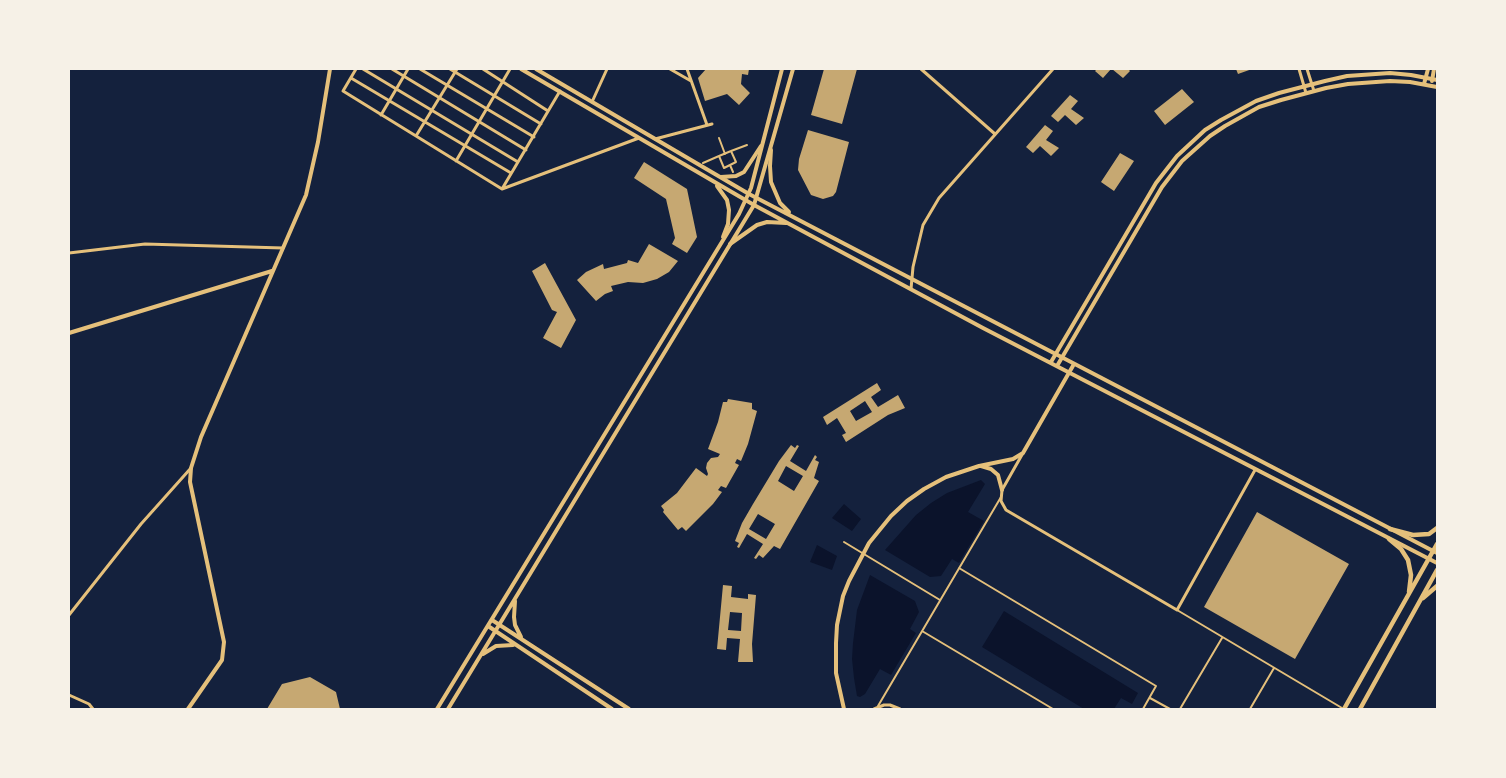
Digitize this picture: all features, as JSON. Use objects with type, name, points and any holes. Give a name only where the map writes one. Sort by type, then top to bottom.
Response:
[{"type":"main road","points":[[1390,529],[1414,534],[1429,534],[1437,528]]},
{"type":"main road","points":[[1389,539],[1401,549],[1408,560],[1411,575],[1408,596]]},
{"type":"main road","points":[[1344,709],[1429,559],[1435,552],[1437,544]]},
{"type":"main road","points":[[1360,709],[1437,570]]},
{"type":"main road","points":[[1420,601],[1437,586]]},
{"type":"street","points":[[188,709],[222,660],[224,647],[190,482],[191,468],[201,437],[306,195],[312,174],[330,69]]},
{"type":"street","points":[[356,69],[343,91],[502,189]]},
{"type":"street","points":[[363,69],[518,162]]},
{"type":"street","points":[[392,69],[526,150]]},
{"type":"street","points":[[381,115],[408,69]]},
{"type":"street","points":[[420,69],[534,137]]},
{"type":"street","points":[[450,69],[456,70],[494,96],[541,124]]},
{"type":"street","points":[[483,69],[548,111]]},
{"type":"street","points":[[456,161],[510,69]]},
{"type":"street","points":[[522,69],[789,224],[1437,564]]},
{"type":"street","points":[[536,69],[748,194],[1435,552]]},
{"type":"street","points":[[592,102],[607,69]]},
{"type":"street","points":[[670,69],[692,81]]},
{"type":"street","points":[[687,69],[708,125]]},
{"type":"street","points":[[437,709],[746,200],[782,69]]},
{"type":"street","points":[[448,709],[754,205],[793,69]]},
{"type":"street","points":[[921,69],[995,134]]},
{"type":"street","points":[[911,289],[913,267],[922,230],[939,198],[1053,69]]},
{"type":"street","points":[[1299,69],[1306,93]]},
{"type":"street","points":[[1307,69],[1314,91]]},
{"type":"street","points":[[1424,84],[1428,69]]},
{"type":"street","points":[[1430,86],[1434,69]]},
{"type":"street","points":[[416,136],[456,70]]},
{"type":"street","points":[[1051,362],[1144,201],[1177,156],[1205,130],[1237,110],[1256,101],[1304,86],[1347,76],[1390,73],[1437,80]]},
{"type":"street","points":[[351,78],[511,173]]},
{"type":"street","points":[[1057,366],[1162,187],[1182,161],[1210,136],[1259,107],[1314,91],[1370,81],[1424,84],[1437,88]]},
{"type":"street","points":[[502,189],[560,91]]},
{"type":"street","points":[[655,140],[712,124]]},
{"type":"street","points":[[502,189],[639,138]]},
{"type":"street","points":[[719,138],[725,154]]},
{"type":"street","points":[[717,176],[736,176],[744,172],[762,144]]},
{"type":"street","points":[[703,164],[747,145]]},
{"type":"street","points":[[772,147],[771,182],[780,203],[792,216]]},
{"type":"street","points":[[719,156],[724,168],[736,162],[731,151]]},
{"type":"street","points":[[730,165],[733,172]]},
{"type":"street","points":[[714,182],[723,193],[729,210],[728,224],[723,240]]},
{"type":"street","points":[[730,244],[757,225],[767,222],[789,224]]},
{"type":"street","points":[[69,253],[145,244],[283,248]]},
{"type":"street","points":[[69,333],[273,271]]},
{"type":"street","points":[[1002,490],[1074,364]]},
{"type":"street","points":[[844,709],[836,673],[837,625],[843,596],[863,553],[879,530],[908,501],[946,477],[979,466],[1013,459],[1023,453]]},
{"type":"street","points":[[979,466],[995,472],[1000,481],[1003,506],[1010,513],[1344,709]]},
{"type":"street","points":[[69,615],[141,524],[191,468]]},
{"type":"street","points":[[1177,610],[1255,470]]},
{"type":"street","points":[[874,709],[878,706],[1001,497]]},
{"type":"street","points":[[844,542],[940,600]]},
{"type":"street","points":[[959,568],[1156,686],[1142,709]]},
{"type":"street","points":[[518,594],[515,601],[514,617],[515,625],[522,639]]},
{"type":"street","points":[[492,620],[629,709]]},
{"type":"street","points":[[488,626],[517,647]]},
{"type":"street","points":[[922,631],[1053,709]]},
{"type":"street","points":[[1180,709],[1222,637]]},
{"type":"street","points":[[478,659],[486,651],[496,646],[513,644],[612,709]]},
{"type":"street","points":[[1250,709],[1274,668]]},
{"type":"street","points":[[69,695],[89,704],[93,709]]},
{"type":"street","points":[[1150,698],[1170,709]]},
{"type":"street","points":[[878,706],[890,705],[900,709]]},
{"type":"water","points":[[981,480],[985,484],[968,512],[984,521],[959,563],[952,559],[941,576],[930,577],[885,550],[916,515],[931,503],[947,493]]},
{"type":"water","points":[[844,504],[861,519],[852,531],[832,518]]},
{"type":"water","points":[[817,545],[837,556],[832,570],[810,562]]},
{"type":"water","points":[[870,575],[915,601],[919,612],[910,629],[916,633],[891,675],[880,669],[865,694],[860,697],[857,696],[854,678],[853,643],[857,610]]},
{"type":"water","points":[[1004,611],[1138,693],[1132,704],[1121,698],[1114,709],[1084,709],[982,647]]},
{"type":"building","points":[[706,69],[749,69],[748,75],[742,74],[741,84],[750,93],[739,105],[727,94],[705,101],[698,78]]},
{"type":"building","points":[[824,69],[857,69],[842,124],[811,115]]},
{"type":"building","points":[[1097,69],[1111,69],[1103,78],[1095,71]]},
{"type":"building","points":[[1112,69],[1128,69],[1130,71],[1123,78]]},
{"type":"building","points":[[1236,69],[1252,69],[1238,74]]},
{"type":"building","points":[[1182,89],[1194,102],[1165,125],[1154,111]]},
{"type":"building","points":[[1070,95],[1078,101],[1071,109],[1084,118],[1076,125],[1065,115],[1058,122],[1051,116]]},
{"type":"building","points":[[1045,125],[1053,131],[1046,140],[1059,148],[1051,156],[1040,146],[1033,153],[1026,147]]},
{"type":"building","points":[[808,130],[849,142],[836,192],[833,196],[823,199],[811,195],[798,170],[799,159]]},
{"type":"building","points":[[1120,153],[1134,161],[1114,191],[1101,182]]},
{"type":"building","points":[[644,162],[687,189],[697,237],[687,253],[672,244],[675,238],[666,199],[634,178]]},
{"type":"building","points":[[649,244],[678,261],[669,272],[657,279],[643,283],[628,282],[611,286],[613,291],[596,301],[577,280],[586,272],[603,264],[604,269],[627,263],[628,260],[638,263]]},
{"type":"building","points":[[545,263],[576,320],[561,348],[543,338],[557,312],[552,310],[532,271]]},
{"type":"building","points":[[877,383],[881,390],[871,397],[878,407],[898,395],[905,408],[888,415],[846,442],[842,435],[846,433],[837,418],[827,425],[823,417]],"holes":[[[865,401],[872,412],[856,421],[850,411]]]},
{"type":"building","points":[[728,399],[752,403],[752,409],[757,411],[748,444],[741,461],[737,459],[735,463],[739,465],[726,488],[721,486],[718,490],[722,492],[713,504],[686,531],[682,527],[678,530],[663,512],[664,510],[661,506],[677,493],[696,468],[707,476],[707,463],[711,458],[718,457],[720,454],[708,449],[723,402],[727,402]]},
{"type":"building","points":[[791,445],[795,448],[797,445],[799,446],[790,461],[806,471],[815,455],[817,457],[815,460],[819,462],[814,478],[819,481],[780,549],[774,546],[763,558],[759,555],[756,559],[754,558],[763,544],[747,534],[739,548],[737,547],[739,543],[735,541],[742,523],[779,461]],"holes":[[[786,466],[803,476],[794,491],[778,481]],[[758,514],[775,524],[766,539],[749,529]]]},
{"type":"building","points":[[1257,512],[1349,564],[1295,659],[1204,607]]},
{"type":"building","points":[[723,585],[732,586],[731,597],[748,599],[748,594],[756,595],[752,644],[753,662],[738,662],[740,639],[727,638],[726,650],[717,649]],"holes":[[[730,612],[742,613],[741,631],[728,630]]]},
{"type":"building","points":[[310,677],[336,692],[340,709],[267,709],[282,684]]}]
